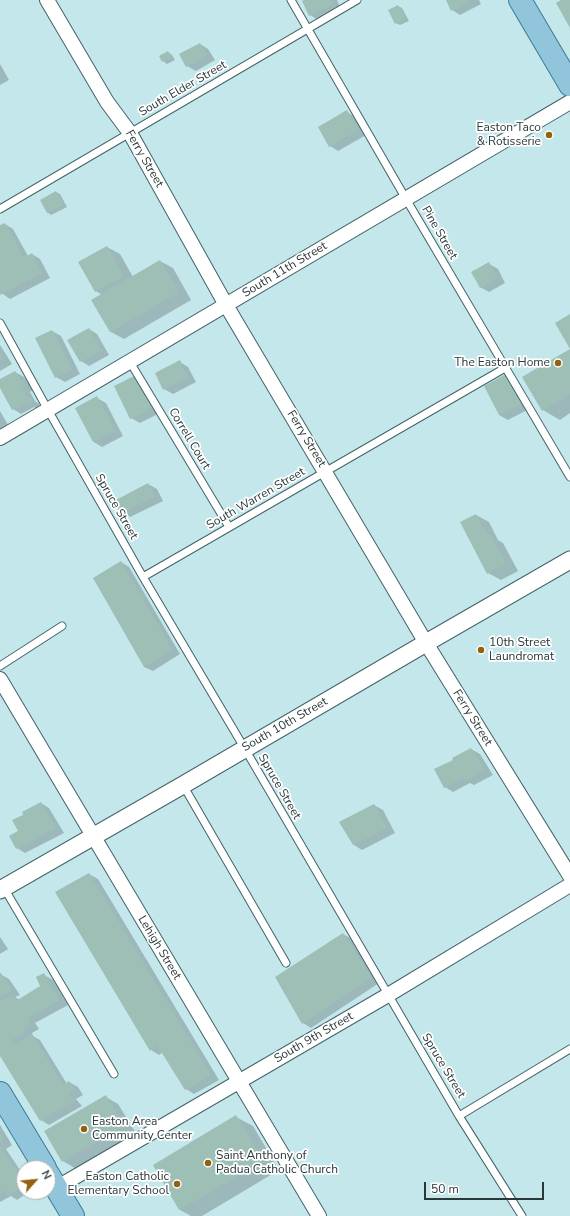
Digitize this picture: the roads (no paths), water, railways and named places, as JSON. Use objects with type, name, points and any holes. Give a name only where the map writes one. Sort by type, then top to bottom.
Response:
[{"type":"main road","points":[[520,0],[570,85]]},
{"type":"main road","points":[[0,1093],[39,1160]]},
{"type":"main road","points":[[56,1188],[73,1216]]},
{"type":"street","name":"Ferry Street","points":[[47,0],[107,102],[130,133],[226,305],[426,643],[570,876]]},
{"type":"street","name":"South 11th Street","points":[[0,438],[570,102]]},
{"type":"street","name":"South 10th Street","points":[[2,888],[183,785],[570,560]]},
{"type":"street","name":"Lehigh Street","points":[[0,679],[320,1216]]},
{"type":"street","name":"South 9th Street","points":[[56,1179],[239,1082],[388,995],[570,885]]},
{"type":"lane","name":"Pine Street","points":[[291,0],[406,199],[570,477]]},
{"type":"lane","name":"South Elder Street","points":[[0,209],[357,0]]},
{"type":"lane","name":"Spruce Street","points":[[0,323],[143,577],[459,1116],[522,1216]]},
{"type":"lane","name":"Correll Court","points":[[130,362],[229,527]]},
{"type":"lane","name":"South Warren Street","points":[[143,577],[505,368]]},
{"type":"lane","points":[[0,666],[62,626]]},
{"type":"lane","points":[[183,785],[286,963]]},
{"type":"lane","points":[[2,888],[114,1074]]},
{"type":"lane","points":[[459,1116],[570,1049]]},
{"type":"place","name":"Easton Taco & Rotisserie","points":[[549,135]]},
{"type":"place","name":"The Easton Home","points":[[558,363]]},
{"type":"place","name":"10th Street Laundromat","points":[[481,650]]},
{"type":"place","name":"Easton Area Community Center","points":[[84,1129]]},
{"type":"place","name":"Saint Anthony of Padua Catholic Church","points":[[208,1163]]},
{"type":"place","name":"Easton Catholic Elementary School","points":[[177,1184]]}]
